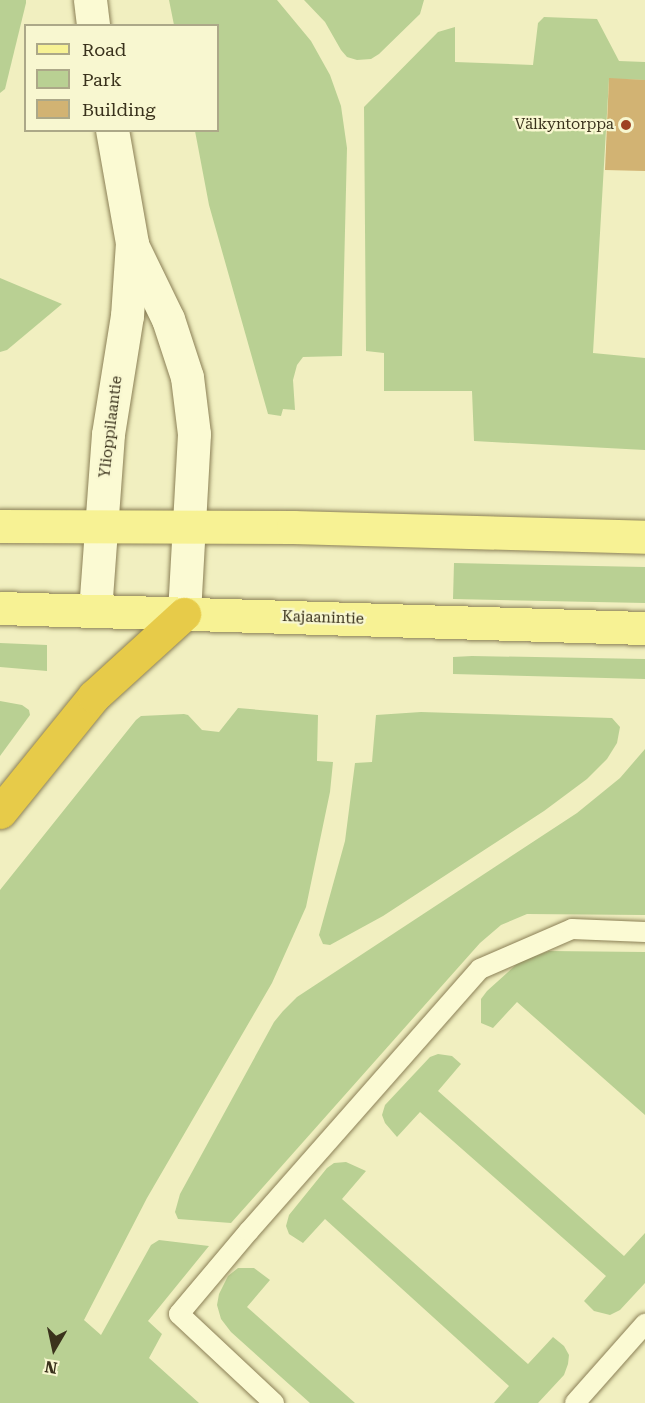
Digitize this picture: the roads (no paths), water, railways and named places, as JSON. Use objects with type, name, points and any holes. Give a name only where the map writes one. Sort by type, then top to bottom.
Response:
[{"type":"highway","points":[[0,812],[94,696],[184,614]]},
{"type":"main road","points":[[0,526],[293,526],[645,537]]},
{"type":"main road","name":"Kajaanintie","points":[[0,608],[645,628]]},
{"type":"street","points":[[90,0],[93,24]]},
{"type":"street","name":"Ylioppilaantie","points":[[94,611],[108,434],[127,316],[132,243],[112,132]]},
{"type":"street","name":"Ylioppilaantie","points":[[132,243],[168,319],[187,377],[194,434],[184,614]]},
{"type":"lane","points":[[274,1403],[179,1314],[249,1231],[480,969],[572,929],[645,932]]},
{"type":"lane","points":[[575,1403],[645,1324]]},
{"type":"place","name":"Välkyntorppa","points":[[626,125]]}]
